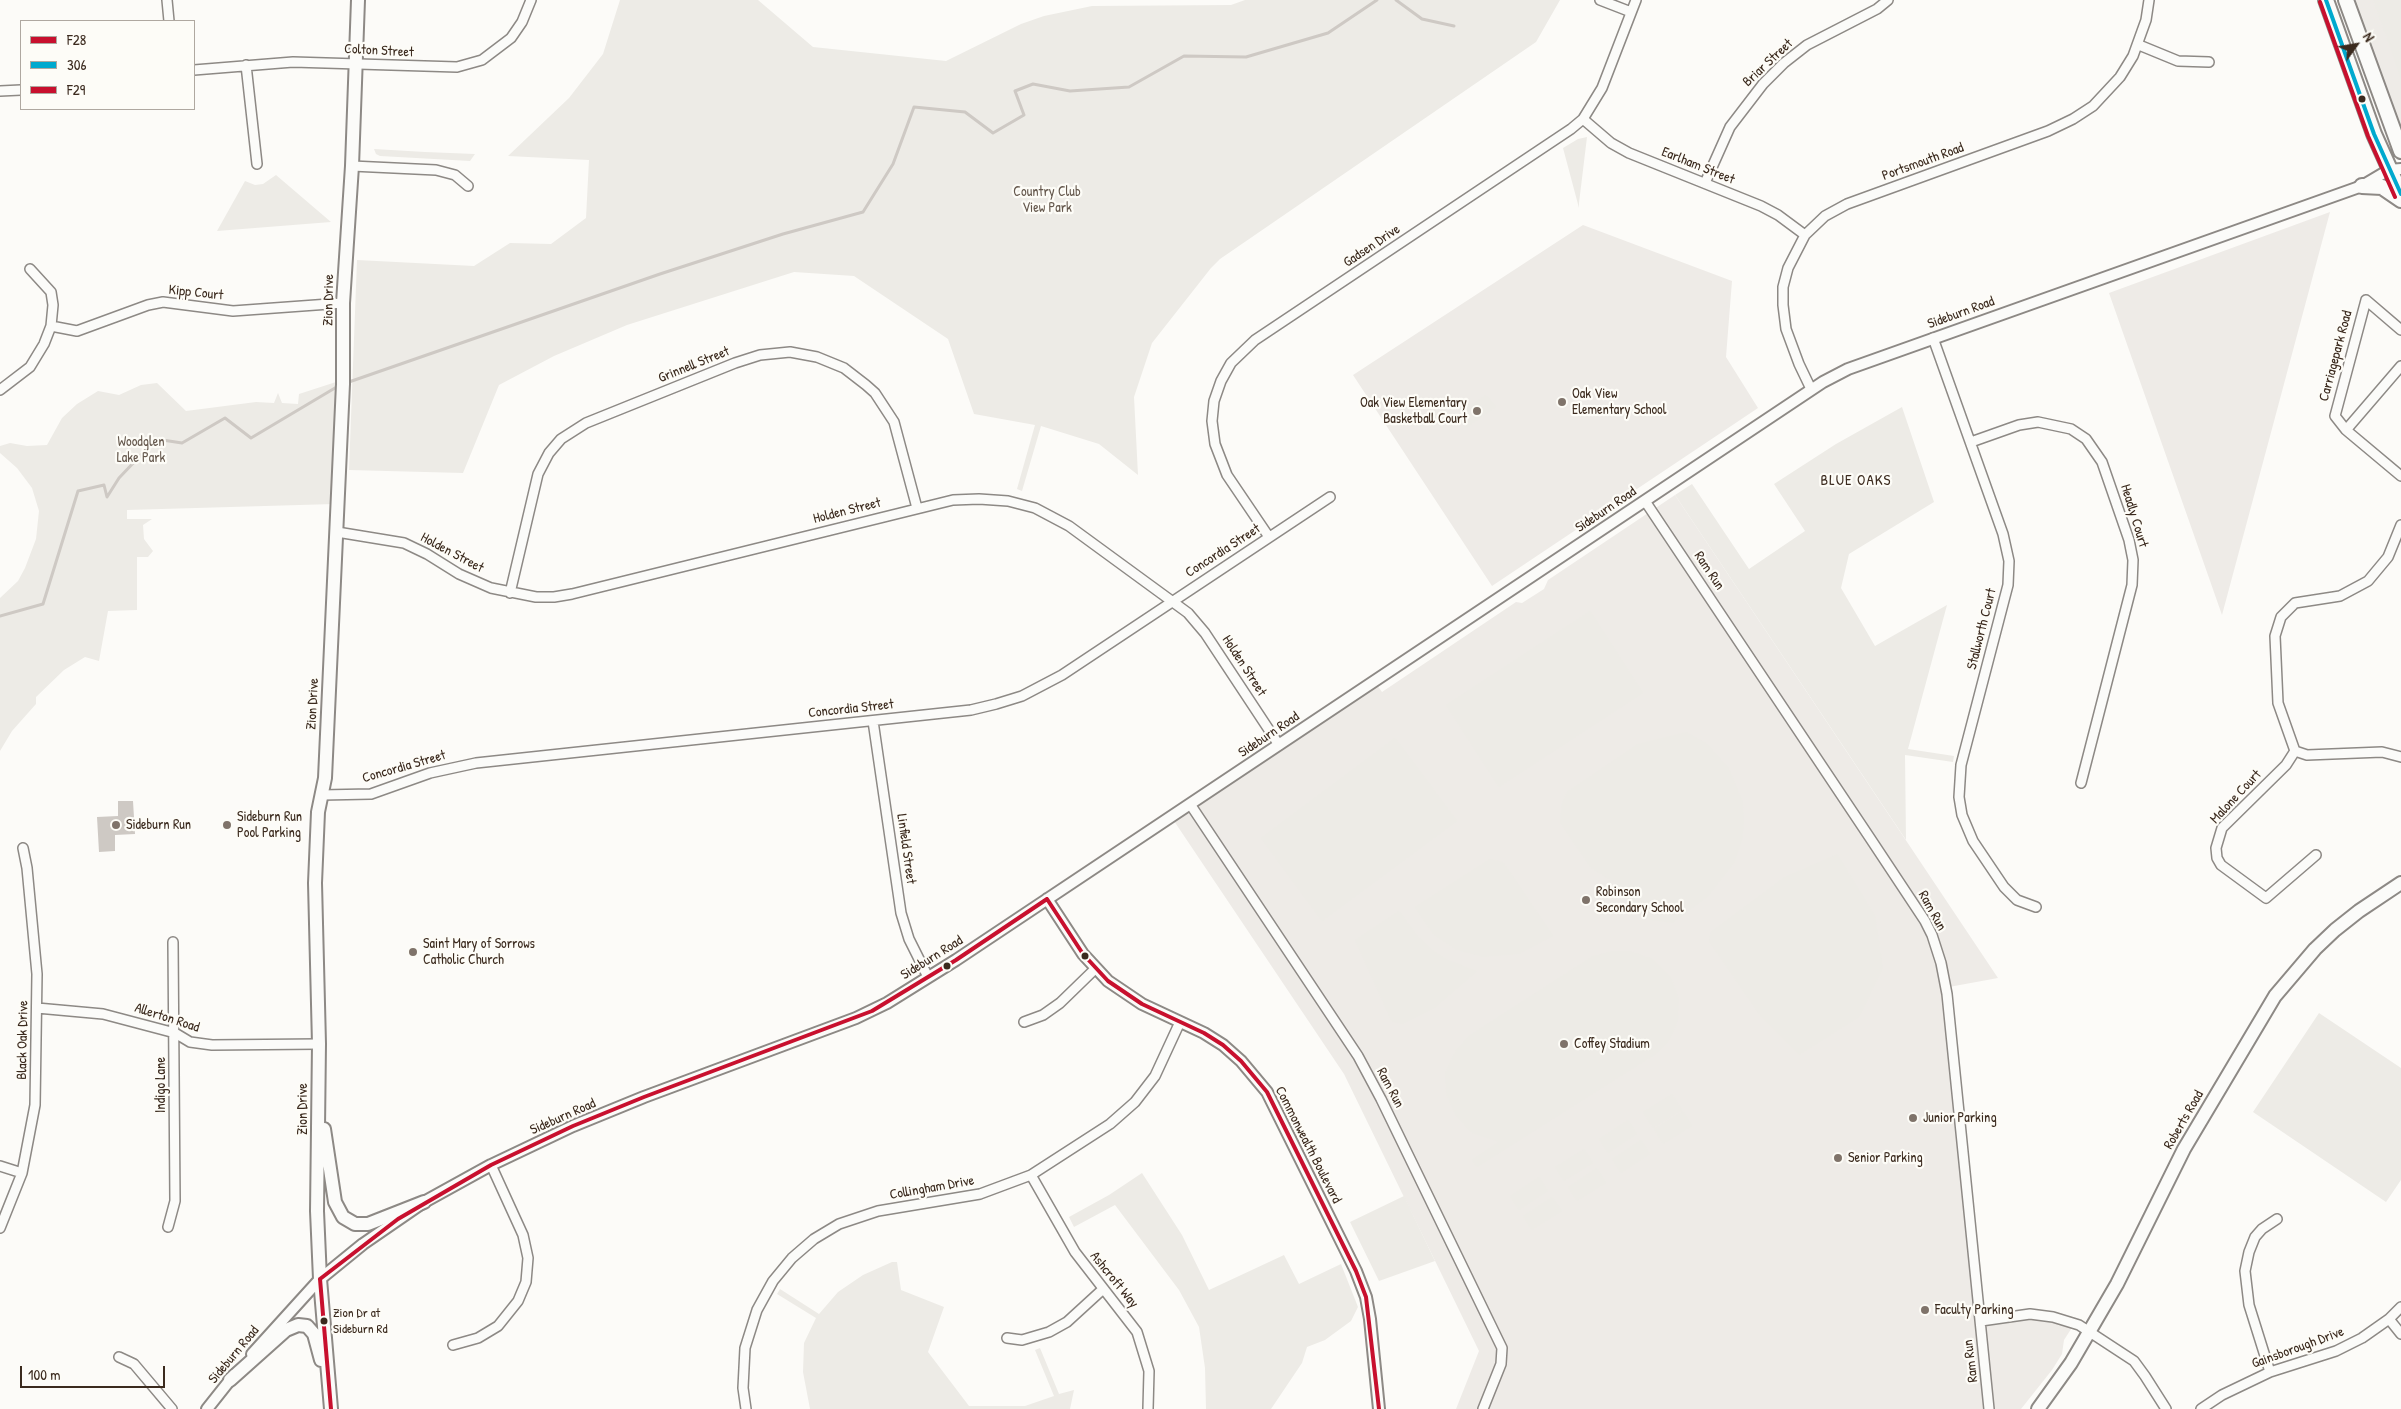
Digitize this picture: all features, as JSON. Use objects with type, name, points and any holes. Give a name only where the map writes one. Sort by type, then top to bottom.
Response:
[{"type":"main road","name":"Zion Drive","points":[[331,1409],[320,1278],[317,1211],[319,1044],[314,883],[318,812],[325,778],[344,351],[343,303],[352,166],[358,0]]},
{"type":"main road","points":[[2326,0],[2395,169],[2401,194]]},
{"type":"main road","points":[[2346,0],[2401,151]]},
{"type":"main road","points":[[2383,102],[2401,130]]},
{"type":"main road","points":[[2362,186],[2382,187],[2401,200]]},
{"type":"main road","name":"Roberts Road","points":[[2038,1409],[2072,1364],[2118,1284],[2184,1149],[2275,996],[2315,949],[2335,930],[2359,911],[2401,884]]},
{"type":"main road","points":[[318,1089],[335,1202],[343,1217],[355,1224],[368,1224],[424,1202]]},
{"type":"main road","points":[[230,1380],[286,1330],[298,1325],[308,1326],[314,1334],[329,1387]]},
{"type":"street","points":[[167,0],[169,20]]},
{"type":"street","name":"Colton Street","points":[[195,70],[293,62],[445,68],[474,63],[497,51],[511,38],[522,22],[531,0]]},
{"type":"street","points":[[1600,0],[1631,12]]},
{"type":"street","name":"Gadsen Drive","points":[[1269,537],[1227,474],[1215,444],[1212,422],[1214,401],[1221,381],[1231,363],[1255,340],[1566,133],[1583,119],[1602,88],[1636,0]]},
{"type":"street","name":"Briar Street","points":[[1705,183],[1730,127],[1763,84],[1784,63],[1807,45],[1877,9],[1888,0]]},
{"type":"street","name":"Portsmouth Road","points":[[1812,389],[1799,364],[1786,329],[1783,305],[1788,268],[1805,235],[1826,216],[1847,204],[2048,132],[2093,106],[2120,77],[2139,45],[2149,0]]},
{"type":"street","points":[[2139,45],[2178,61],[2209,62]]},
{"type":"street","points":[[246,65],[257,164]]},
{"type":"street","points":[[0,91],[20,90]]},
{"type":"street","name":"Earlham Street","points":[[1583,119],[1611,143],[1629,153],[1761,206],[1778,215],[1805,235]]},
{"type":"street","points":[[352,166],[436,170],[454,175],[468,186]]},
{"type":"street","name":"Sideburn Road","points":[[207,1409],[230,1380],[320,1278],[363,1244],[424,1202],[491,1165],[543,1140],[644,1097],[856,1018],[886,1003],[1047,899],[1812,389],[1848,369],[2362,186],[2395,169]]},
{"type":"street","points":[[0,390],[30,367],[41,350],[51,326],[53,305],[50,292],[30,269]]},
{"type":"street","name":"Carriagepark Road","points":[[2401,330],[2366,300],[2335,416],[2346,430],[2401,476]]},
{"type":"street","name":"Kipp Court","points":[[51,326],[78,331],[148,305],[163,302],[233,311],[343,303]]},
{"type":"street","name":"Stallworth Court","points":[[1933,338],[2003,534],[2009,574],[1989,662],[1961,764],[1959,797],[1962,815],[1968,832],[2004,887],[2017,900],[2036,907]]},
{"type":"street","name":"Grinnell Street","points":[[510,593],[538,474],[549,454],[561,439],[586,423],[735,363],[760,355],[790,352],[817,357],[844,368],[866,384],[875,393],[894,422],[918,508]]},
{"type":"street","points":[[2346,430],[2401,366]]},
{"type":"street","name":"Headly Court","points":[[1971,442],[2019,425],[2038,422],[2064,426],[2078,433],[2095,449],[2102,462],[2129,540],[2133,560],[2132,585],[2081,783]]},
{"type":"street","name":"Concordia Street","points":[[322,795],[371,794],[430,773],[476,763],[971,710],[1022,696],[1062,675],[1330,497]]},
{"type":"street","name":"Holden Street","points":[[337,532],[404,543],[476,582],[510,593],[536,597],[572,594],[953,500],[979,498],[1008,501],[1035,508],[1069,526],[1188,613],[1205,633],[1279,745]]},
{"type":"street","name":"Ram Run","points":[[1646,500],[1932,935],[1941,963],[1947,994],[1989,1409]]},
{"type":"street","points":[[2401,525],[2388,557],[2368,581],[2340,596],[2295,603],[2286,610],[2276,626],[2278,703],[2295,751],[2307,754],[2382,752],[2401,757]]},
{"type":"street","name":"Linfield Street","points":[[873,721],[901,913],[910,939],[928,977]]},
{"type":"street","name":"Malone Court","points":[[2295,751],[2286,764],[2222,828],[2216,848],[2217,858],[2221,865],[2266,898],[2316,855]]},
{"type":"street","name":"Ram Run","points":[[1190,804],[1358,1056],[1466,1272],[1503,1353],[1499,1370],[1483,1409]]},
{"type":"street","name":"Black Oak Drive","points":[[0,1228],[22,1173],[35,1105],[36,958],[29,908],[28,868],[23,848]]},
{"type":"street","name":"Commonwealth Boulevard","points":[[1047,899],[1096,969],[1142,1004],[1216,1041],[1241,1061],[1275,1105],[1356,1271],[1366,1297],[1379,1409]]},
{"type":"street","name":"Indigo Lane","points":[[168,1227],[175,1201],[173,942]]},
{"type":"street","points":[[1024,1022],[1043,1015],[1060,1003],[1096,969]]},
{"type":"street","name":"Allerton Road","points":[[37,1008],[103,1014],[174,1033],[190,1042],[212,1044],[319,1044]]},
{"type":"street","name":"Collingham Drive","points":[[746,1409],[743,1388],[745,1348],[757,1310],[774,1281],[792,1258],[814,1239],[840,1224],[878,1211],[980,1194],[1031,1175],[1110,1124],[1136,1102],[1155,1076],[1180,1022]]},
{"type":"street","points":[[453,1345],[478,1338],[498,1326],[518,1301],[526,1282],[528,1258],[523,1235],[491,1165]]},
{"type":"street","points":[[0,1166],[22,1173]]},
{"type":"street","name":"Ashcroft Way","points":[[1031,1175],[1074,1252],[1102,1290],[1123,1312],[1141,1341],[1150,1371],[1148,1409]]},
{"type":"street","points":[[2270,1372],[2249,1305],[2245,1271],[2249,1252],[2255,1237],[2277,1219]]},
{"type":"street","points":[[1007,1338],[1022,1340],[1049,1332],[1067,1322],[1102,1290]]},
{"type":"street","name":"Gainsborough Drive","points":[[2201,1409],[2222,1395],[2270,1372],[2336,1351],[2362,1338],[2389,1319],[2401,1307]]},
{"type":"street","points":[[1981,1321],[2030,1314],[2053,1317],[2079,1325],[2134,1361],[2146,1376],[2166,1409]]},
{"type":"street","points":[[2389,1319],[2401,1334]]},
{"type":"street","points":[[119,1358],[134,1364],[172,1409]]},
{"type":"shaded area","points":[[2352,0],[2401,0],[2401,132]]},
{"type":"shaded area","points":[[2330,212],[2273,425],[2222,615],[2109,293]]},
{"type":"shaded area","name":"Oak View Elementary School","points":[[1583,225],[1732,281],[1726,357],[1758,408],[1492,586],[1353,375]]},
{"type":"shaded area","name":"Robinson Secondary School","points":[[1675,495],[1998,978],[1949,987],[1982,1316],[2030,1314],[2075,1323],[2064,1340],[2062,1354],[2052,1370],[2021,1409],[1456,1409],[1479,1351],[1344,1074],[1174,821],[1377,685],[1382,692],[1516,602],[1522,603],[1544,589],[1548,580]]},
{"type":"shaded area","name":"Sideburn Run","points":[[118,801],[133,801],[135,834],[115,835],[115,851],[99,852],[97,817],[118,816]]},
{"type":"green space","name":"Country Club View Park","points":[[620,0],[758,0],[813,47],[946,61],[1021,24],[1044,16],[1092,6],[1231,5],[1245,0],[1560,0],[1536,42],[1220,259],[1211,268],[1152,343],[1134,397],[1138,475],[1099,444],[1041,426],[1022,491],[1017,489],[1035,425],[974,414],[948,339],[854,276],[794,272],[627,325],[554,356],[499,385],[463,473],[349,470],[357,260],[474,266],[510,243],[551,244],[586,218],[589,160],[508,156],[569,98],[603,54]]},
{"type":"green space","points":[[2373,0],[2401,0],[2401,80],[2389,44]]},
{"type":"green space","points":[[1587,137],[1579,208],[1563,148],[1578,139]]},
{"type":"green space","points":[[374,149],[475,154],[470,161],[380,156],[376,154]]},
{"type":"green space","points":[[276,175],[331,222],[217,231],[245,181],[255,185],[263,184]]},
{"type":"green space","name":"Woodglen Lake Park","points":[[336,382],[334,504],[127,510],[127,519],[152,519],[143,525],[144,539],[153,551],[148,557],[137,557],[137,610],[108,611],[99,661],[85,657],[64,670],[36,697],[36,704],[12,731],[0,751],[0,598],[18,581],[25,568],[36,539],[39,511],[32,488],[17,468],[0,453],[0,446],[10,443],[27,446],[47,445],[62,418],[77,404],[98,391],[119,395],[141,385],[157,383],[186,411],[256,402],[274,403],[278,393],[282,403],[298,404],[299,394]]},
{"type":"green space","name":"Oak View Elementary Basketball Court","points":[[1486,395],[1496,407],[1466,428],[1457,414]]},
{"type":"green space","points":[[1902,407],[1934,502],[1849,554],[1841,588],[1875,646],[1947,605],[1908,749],[1954,756],[1953,762],[1905,755],[1906,840],[1675,495],[1692,484],[1749,569],[1805,531],[1774,484],[1836,444]]},
{"type":"green space","points":[[1590,611],[1643,693],[1499,787],[1446,705]]},
{"type":"green space","points":[[1686,732],[1706,743],[1729,769],[1743,803],[1744,822],[1742,840],[1735,861],[1708,896],[1672,923],[1651,920],[1628,900],[1615,883],[1591,868],[1560,822],[1562,804],[1567,792],[1638,744]]},
{"type":"green space","points":[[1395,738],[1457,821],[1322,921],[1261,838]]},
{"type":"green space","points":[[1837,854],[1875,916],[1883,967],[1859,1017],[1799,1055],[1762,1018],[1709,941],[1711,932],[1785,877]]},
{"type":"green space","points":[[1490,859],[1503,862],[1553,936],[1519,954],[1483,957],[1457,950],[1434,935],[1415,907]]},
{"type":"green space","points":[[1399,911],[1418,937],[1432,950],[1446,959],[1477,971],[1434,1008],[1402,1024],[1392,1022],[1355,940]]},
{"type":"green space","points":[[1612,951],[1631,951],[1653,959],[1671,977],[1679,1000],[1678,1021],[1669,1040],[1656,1054],[1477,1167],[1472,1160],[1499,1142],[1472,1133],[1455,1114],[1446,1093],[1445,1074],[1455,1052],[1470,1035],[1593,956]]},
{"type":"green space","points":[[2319,1013],[2401,1068],[2401,1180],[2386,1202],[2253,1112]]},
{"type":"green space","points":[[1672,1094],[1682,1110],[1653,1128],[1643,1112]]},
{"type":"green space","points":[[1683,1111],[1692,1126],[1663,1144],[1654,1129]]},
{"type":"green space","points":[[1628,1120],[1637,1134],[1608,1153],[1599,1139]]},
{"type":"green space","points":[[1641,1140],[1650,1154],[1621,1173],[1612,1159]]},
{"type":"green space","points":[[1584,1149],[1593,1163],[1564,1181],[1555,1167]]},
{"type":"green space","points":[[1597,1168],[1606,1183],[1577,1201],[1568,1187]]},
{"type":"green space","points":[[1142,1173],[1182,1235],[1209,1290],[1284,1255],[1299,1284],[1341,1264],[1358,1307],[1351,1321],[1325,1340],[1307,1347],[1302,1363],[1271,1409],[1206,1409],[1205,1368],[1199,1327],[1179,1290],[1115,1205],[1074,1227],[1069,1217],[1109,1195]]},
{"type":"green space","points":[[1539,1177],[1548,1191],[1519,1210],[1510,1196]]},
{"type":"green space","points":[[1404,1196],[1435,1261],[1379,1281],[1350,1222]]},
{"type":"green space","points":[[1552,1197],[1562,1211],[1532,1230],[1523,1216]]},
{"type":"green space","points":[[892,1262],[897,1262],[901,1290],[944,1307],[928,1352],[969,1406],[1025,1406],[1054,1396],[1035,1350],[1040,1348],[1059,1394],[1074,1390],[1070,1409],[810,1409],[803,1372],[804,1343],[816,1318],[777,1294],[780,1289],[819,1314],[838,1292],[863,1275]]},
{"type":"waterway","points":[[346,383],[660,274],[783,234],[863,212],[893,164],[914,107],[965,112],[993,133],[1024,115],[1015,91],[1033,84],[1070,91],[1129,87],[1184,56],[1246,57],[1328,33],[1377,0]]},
{"type":"waterway","points":[[1396,0],[1422,19],[1454,26]]},
{"type":"waterway","points":[[0,616],[43,604],[78,491],[104,485],[107,497],[119,478],[156,439],[182,443],[225,418],[251,438],[340,385]]},
{"type":"transit line","name":"306","points":[[2326,0],[2374,134],[2401,194]]},
{"type":"transit line","name":"F29","points":[[2320,2],[2368,136],[2395,197]]},
{"type":"transit line","name":"F28","points":[[1047,899],[1083,954],[1108,981],[1142,1004],[1204,1033],[1223,1045],[1241,1061],[1267,1092],[1356,1271],[1366,1297],[1379,1409]]},
{"type":"transit line","name":"F28","points":[[320,1279],[398,1219],[491,1165],[573,1126],[644,1097],[872,1011],[956,960],[1047,899]]},
{"type":"transit line","name":"F28","points":[[320,1279],[331,1409]]},
{"type":"place","name":"Oak View Elementary School","points":[[1562,402]]},
{"type":"place","name":"Oak View Elementary Basketball Court","points":[[1477,411]]},
{"type":"place","name":"Sideburn Run","points":[[116,825]]},
{"type":"place","name":"Sideburn Run Pool Parking","points":[[227,825]]},
{"type":"place","name":"Robinson Secondary School","points":[[1586,900]]},
{"type":"place","name":"Saint Mary of Sorrows Catholic Church","points":[[413,952]]},
{"type":"place","name":"Coffey Stadium","points":[[1564,1044]]},
{"type":"place","name":"Junior Parking","points":[[1913,1118]]},
{"type":"place","name":"Senior Parking","points":[[1838,1158]]},
{"type":"place","name":"Faculty Parking","points":[[1925,1310]]},
{"type":"place","name":"Zion Dr at Sideburn Rd","points":[[324,1321]]},
{"type":"district","name":"BLUE OAKS","points":[[1856,481]]}]
